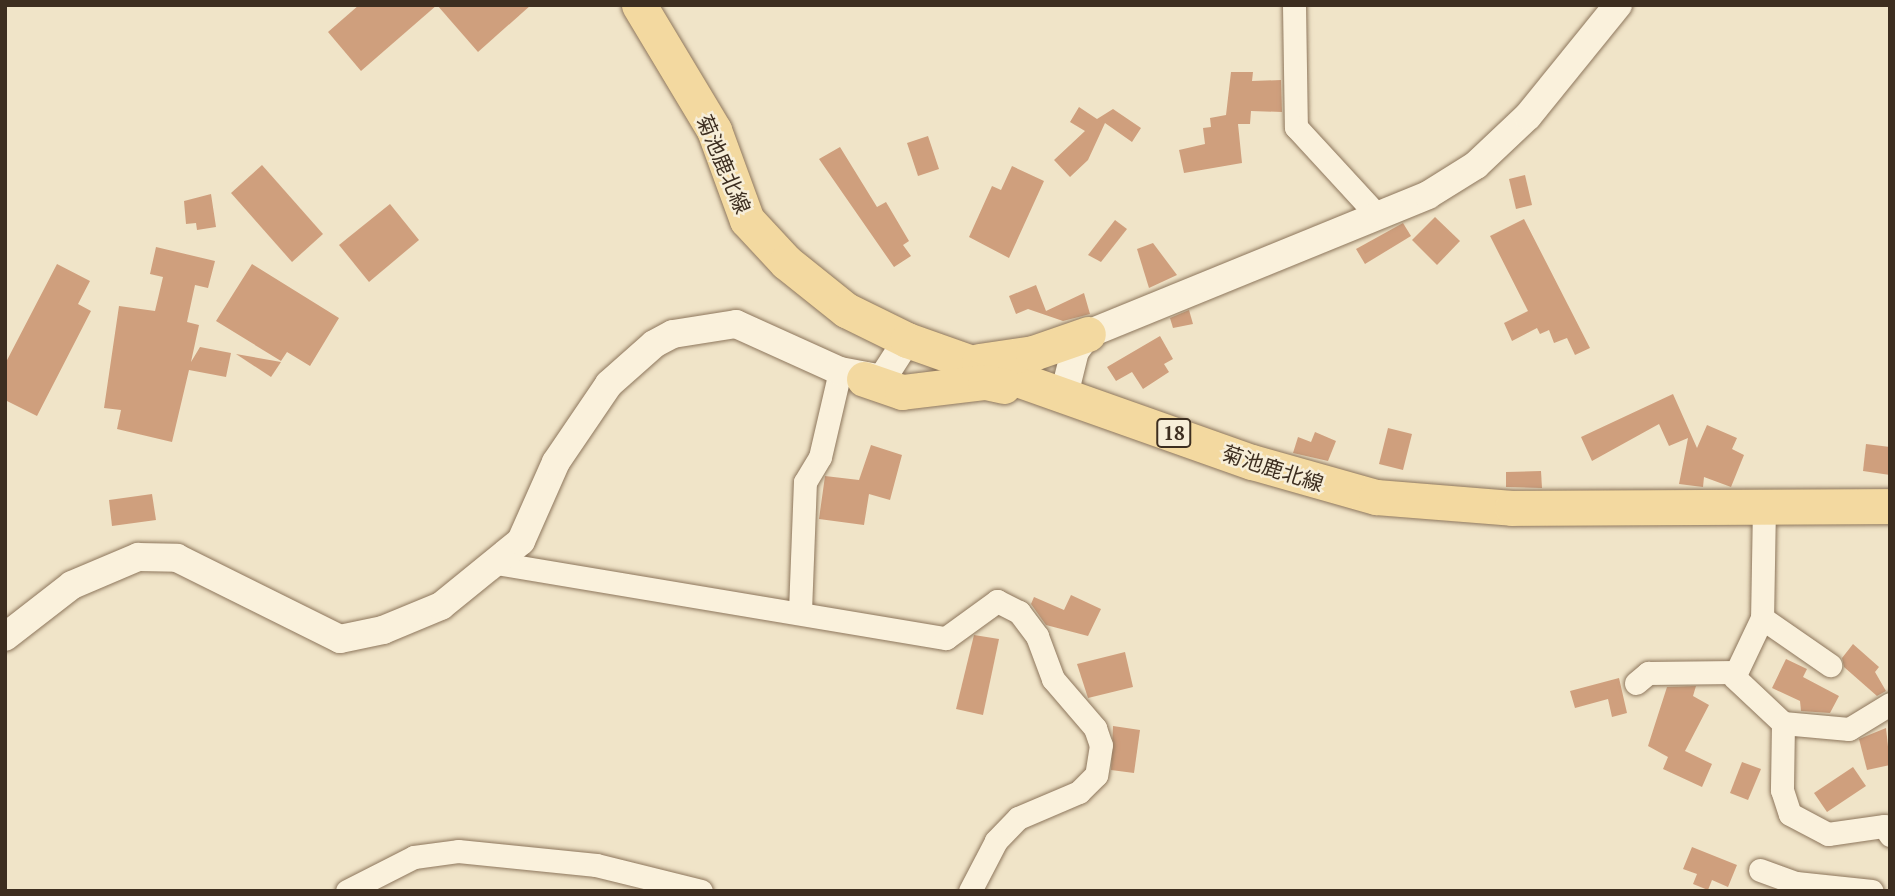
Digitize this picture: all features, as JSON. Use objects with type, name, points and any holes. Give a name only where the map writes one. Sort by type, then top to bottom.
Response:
[{"type":"main road","name":"菊池鹿北線","points":[[639,5],[714,130],[747,220],[786,262],[846,310],[907,340],[1076,395],[1263,466],[1376,497],[1512,508],[1890,506]]},
{"type":"main road","points":[[969,362],[1033,353],[1088,334]]},
{"type":"main road","points":[[852,375],[902,392],[985,382],[1076,395]]},
{"type":"street","points":[[1294,5],[1296,127],[1377,215]]},
{"type":"street","points":[[1076,395],[1074,351],[1088,334],[1429,195],[1476,165],[1528,116],[1618,5]]},
{"type":"street","points":[[5,637],[72,585],[138,557],[177,558],[341,639],[441,606],[521,541],[556,462],[609,384],[654,344],[673,334],[736,324],[852,375],[892,372],[907,340]]},
{"type":"street","points":[[800,611],[805,482],[820,457],[852,375]]},
{"type":"street","points":[[1735,673],[1762,618],[1764,506]]},
{"type":"street","points":[[496,563],[637,590],[800,611],[946,638],[997,601],[1031,628],[1053,680],[1095,728],[1101,745],[1096,775],[1079,792],[1018,818],[996,841],[970,891]]},
{"type":"street","points":[[1762,618],[1830,665]]},
{"type":"street","points":[[1636,683],[1648,673],[1735,673]]},
{"type":"street","points":[[1735,673],[1743,691],[1783,723],[1849,729],[1890,704]]},
{"type":"street","points":[[1783,723],[1782,790],[1790,814],[1828,834],[1884,826],[1890,835]]},
{"type":"street","points":[[347,891],[415,857],[458,851],[596,865],[702,891]]},
{"type":"street","points":[[1760,870],[1796,883],[1872,891]]},
{"type":"building","points":[[359,5],[437,5],[361,71],[328,32]]},
{"type":"building","points":[[437,5],[531,5],[478,52]]},
{"type":"building","points":[[1231,72],[1253,72],[1252,81],[1281,80],[1282,112],[1251,111],[1250,124],[1238,124],[1242,163],[1184,173],[1179,150],[1205,144],[1203,128],[1211,127],[1210,118],[1226,115]]},
{"type":"building","points":[[1079,107],[1097,119],[1113,109],[1141,128],[1132,142],[1105,123],[1088,160],[1070,177],[1054,160],[1085,131],[1070,122]]},
{"type":"building","points":[[928,136],[939,169],[918,176],[907,143]]},
{"type":"building","points":[[840,147],[877,207],[886,202],[909,241],[903,245],[911,256],[894,267],[819,159]]},
{"type":"building","points":[[262,165],[323,234],[292,262],[231,193]]},
{"type":"building","points":[[1012,166],[1044,181],[1009,258],[969,237],[992,186],[1001,190]]},
{"type":"building","points":[[1525,175],[1532,205],[1516,209],[1509,179]]},
{"type":"building","points":[[211,194],[216,227],[197,230],[196,223],[186,224],[184,201]]},
{"type":"building","points":[[390,204],[419,240],[369,282],[339,245]]},
{"type":"building","points":[[1435,217],[1460,241],[1437,265],[1412,240]]},
{"type":"building","points":[[1524,219],[1590,348],[1575,355],[1567,338],[1554,343],[1549,330],[1540,334],[1537,328],[1512,341],[1504,323],[1528,311],[1490,236]]},
{"type":"building","points":[[1115,220],[1127,229],[1101,262],[1088,255]]},
{"type":"building","points":[[1403,223],[1411,236],[1365,264],[1356,249]]},
{"type":"building","points":[[1153,243],[1177,275],[1149,288],[1137,249]]},
{"type":"building","points":[[156,247],[215,261],[208,288],[195,285],[187,322],[199,325],[191,362],[200,347],[231,353],[226,377],[189,370],[172,442],[117,429],[121,410],[104,408],[119,306],[155,311],[163,277],[150,274]]},
{"type":"building","points":[[57,264],[90,281],[78,304],[91,311],[37,416],[5,400],[5,364]]},
{"type":"building","points":[[252,264],[339,318],[310,366],[287,352],[281,361],[216,321]]},
{"type":"building","points":[[1036,285],[1046,311],[1084,293],[1090,314],[1063,321],[1028,309],[1016,314],[1009,296]]},
{"type":"building","points":[[1189,310],[1193,324],[1173,328],[1170,318]]},
{"type":"building","points":[[1160,336],[1173,359],[1164,364],[1169,372],[1143,389],[1132,372],[1116,381],[1107,367]]},
{"type":"building","points":[[236,354],[281,362],[271,377]]},
{"type":"building","points":[[1673,394],[1697,448],[1707,425],[1737,438],[1732,449],[1744,455],[1731,487],[1704,477],[1703,487],[1679,484],[1688,438],[1669,446],[1659,424],[1592,461],[1581,437]]},
{"type":"building","points":[[1388,428],[1412,434],[1403,470],[1379,464]]},
{"type":"building","points":[[1315,432],[1336,441],[1328,461],[1293,453],[1298,437],[1311,442]]},
{"type":"building","points":[[1866,444],[1890,447],[1890,475],[1863,471]]},
{"type":"building","points":[[871,445],[902,455],[890,500],[869,494],[864,525],[819,519],[825,476],[859,480]]},
{"type":"building","points":[[1541,471],[1542,488],[1506,487],[1506,472]]},
{"type":"building","points":[[152,494],[156,520],[112,526],[109,500]]},
{"type":"building","points":[[1071,595],[1101,609],[1088,636],[1046,625],[1031,604],[1034,597],[1064,610]]},
{"type":"building","points":[[974,635],[999,639],[983,715],[956,709]]},
{"type":"building","points":[[1853,644],[1879,667],[1875,672],[1886,691],[1877,696],[1844,667],[1842,658]]},
{"type":"building","points":[[1125,652],[1133,687],[1088,698],[1077,664]]},
{"type":"building","points":[[1786,659],[1807,669],[1803,677],[1839,696],[1830,713],[1801,711],[1800,701],[1772,688]]},
{"type":"building","points":[[1619,678],[1627,713],[1612,717],[1608,699],[1575,708],[1570,691]]},
{"type":"building","points":[[1696,686],[1693,696],[1709,705],[1685,751],[1712,764],[1702,787],[1663,769],[1668,757],[1648,746],[1667,687]]},
{"type":"building","points":[[1113,726],[1140,730],[1134,773],[1111,770]]},
{"type":"building","points":[[1886,728],[1890,765],[1867,770],[1859,739]]},
{"type":"building","points":[[1742,762],[1761,769],[1748,800],[1730,793]]},
{"type":"building","points":[[1853,767],[1866,786],[1827,812],[1814,793]]},
{"type":"building","points":[[1692,847],[1737,865],[1728,887],[1712,880],[1708,890],[1693,884],[1697,874],[1683,869]]}]
